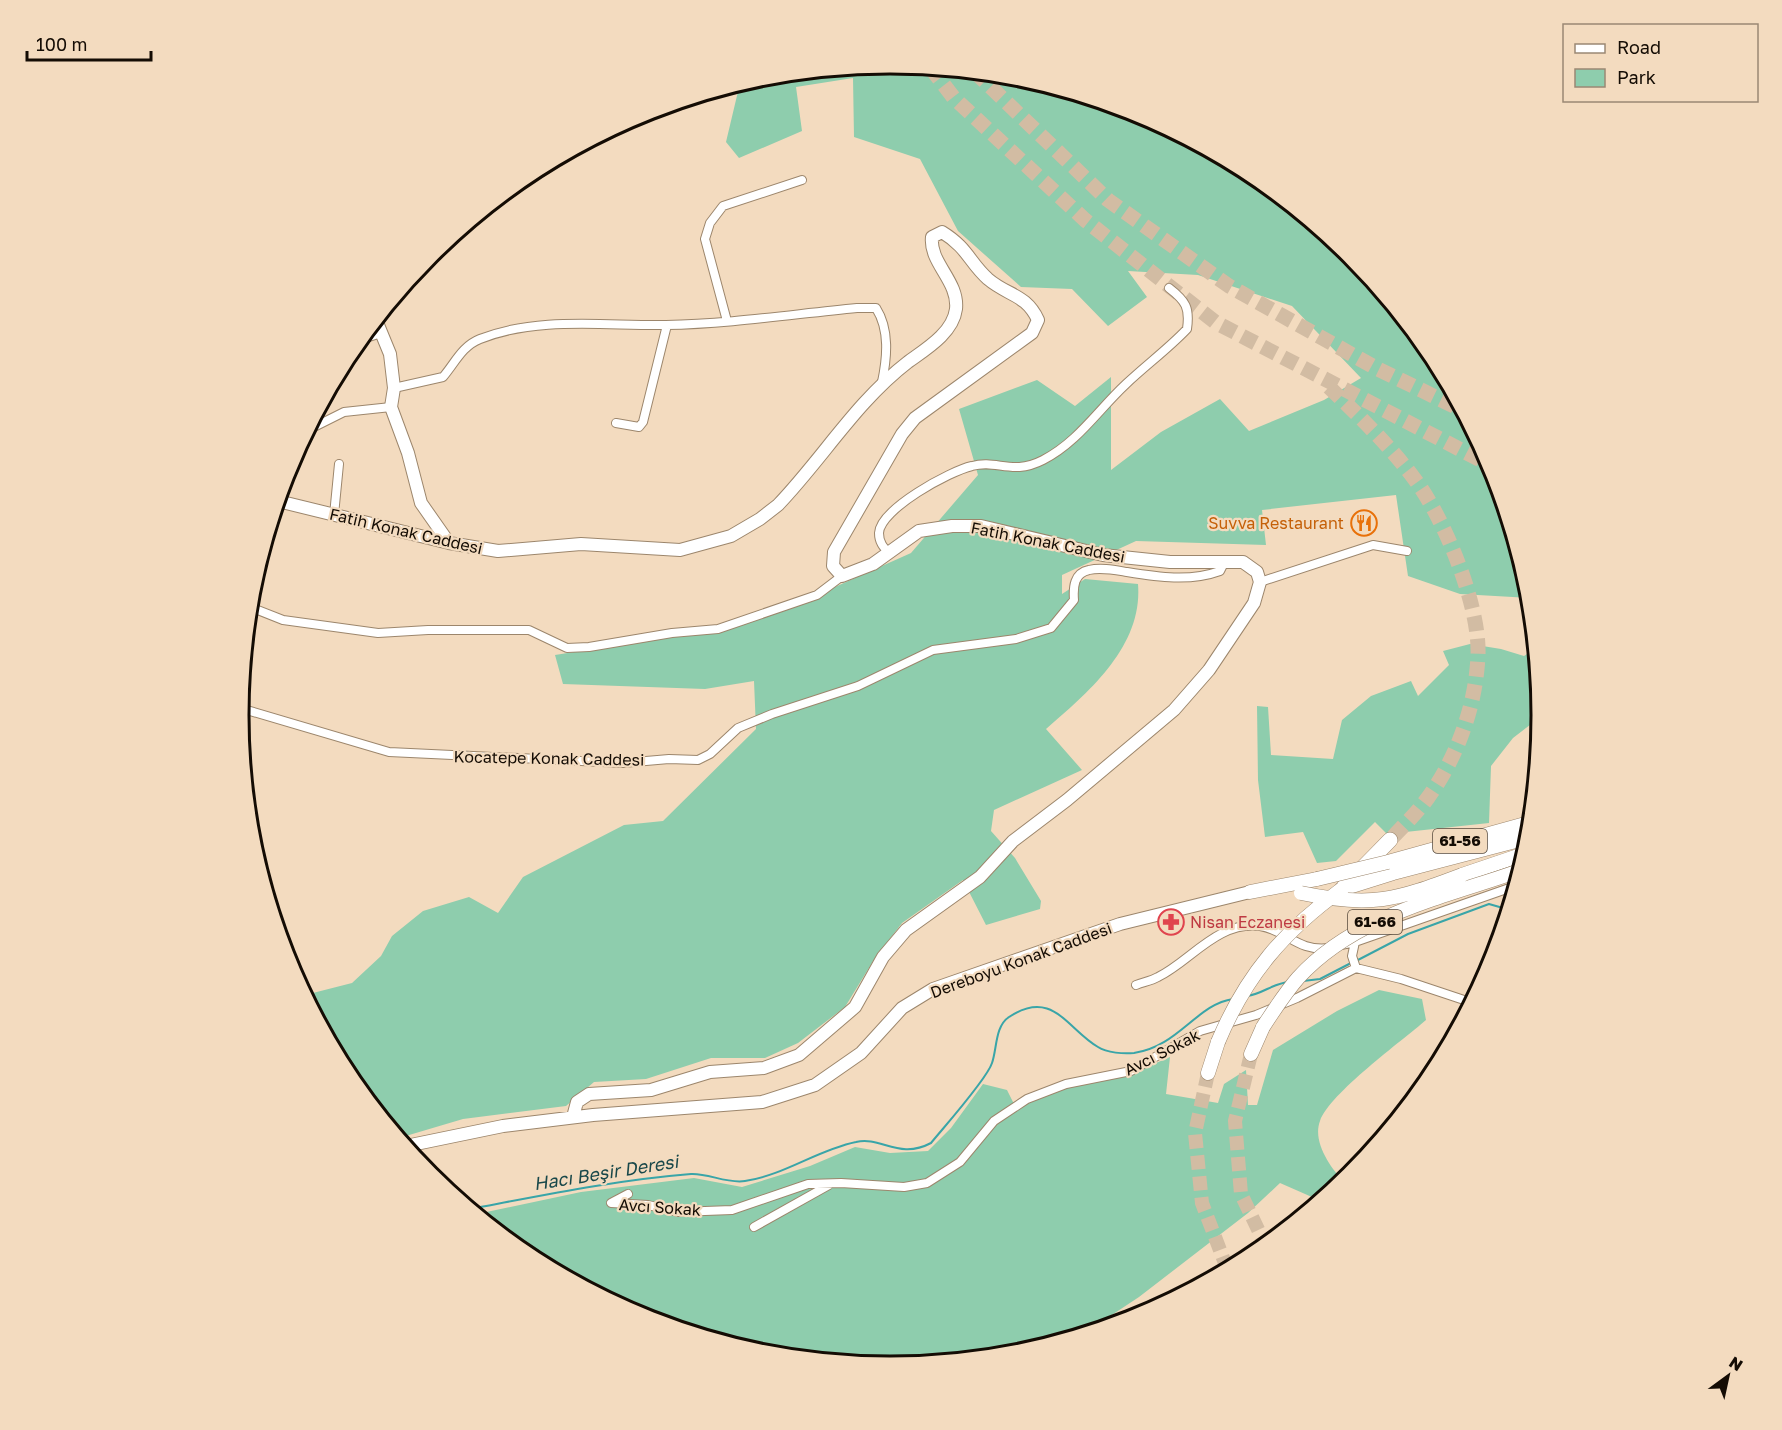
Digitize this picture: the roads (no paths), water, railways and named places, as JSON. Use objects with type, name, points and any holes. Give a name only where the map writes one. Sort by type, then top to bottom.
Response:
[{"type":"highway","points":[[1342,889],[1390,840]]},
{"type":"main road","name":"Fatih Konak Caddesi","points":[[286,503],[449,543],[498,551],[581,544],[680,550],[731,536],[778,505],[882,382],[947,330],[956,310],[955,291],[931,247],[932,237],[942,232],[960,243],[988,279],[1031,304],[1038,320],[1032,333],[915,418],[902,434],[834,552],[833,566],[842,576],[873,564],[920,531],[952,525],[981,526],[1103,555],[1170,562],[1243,562],[1257,572],[1260,582]]},
{"type":"main road","points":[[379,328],[390,354],[394,388],[391,408],[408,453],[421,503],[449,543]]},
{"type":"main road","points":[[573,1117],[577,1102],[589,1094],[651,1090],[710,1072],[764,1068],[799,1055],[855,1007],[883,957],[906,930],[981,877],[1013,840],[1067,800],[1174,710],[1209,670],[1254,603],[1260,582]]},
{"type":"main road","name":"61-56","points":[[1251,892],[1388,862],[1523,825]]},
{"type":"main road","name":"61-66","points":[[1208,1073],[1218,1042],[1242,992],[1258,968],[1290,931],[1342,889],[1393,873],[1520,840]]},
{"type":"main road","name":"61-56","points":[[1251,892],[1301,893],[1355,902],[1374,902],[1422,890],[1516,857]]},
{"type":"main road","name":"61-66","points":[[1251,1054],[1263,1027],[1298,978],[1341,941],[1390,916],[1513,873]]},
{"type":"main road","name":"Dereboyu Konak Caddesi","points":[[414,1144],[503,1126],[573,1117],[762,1102],[815,1085],[861,1053],[902,1008],[933,989],[1120,924],[1251,892]]},
{"type":"street","points":[[728,321],[705,239],[710,223],[723,206],[802,180]]},
{"type":"street","points":[[889,553],[881,544],[879,531],[885,520],[897,507],[949,473],[974,465],[1017,469],[1042,461],[1070,443],[1125,385],[1187,329],[1189,308],[1182,297],[1169,288]]},
{"type":"street","points":[[394,388],[443,377],[463,349],[479,339],[504,332],[565,324],[668,326],[857,308],[876,309],[884,320],[886,359],[882,382]]},
{"type":"street","points":[[616,423],[639,427],[643,422],[668,326]]},
{"type":"street","points":[[374,335],[381,333]]},
{"type":"street","points":[[319,424],[344,412],[391,408]]},
{"type":"street","points":[[334,515],[339,464]]},
{"type":"street","points":[[1260,582],[1373,545],[1407,551]]},
{"type":"street","name":"Kocatepe Konak Caddesi","points":[[249,711],[388,752],[600,763],[698,760],[710,754],[738,728],[772,714],[858,686],[933,650],[1016,639],[1051,628],[1074,600],[1073,588],[1076,577],[1087,570],[1103,568],[1157,577],[1186,578],[1220,571],[1224,563]]},
{"type":"street","points":[[259,610],[283,620],[378,633],[428,630],[529,630],[567,648],[589,647],[672,633],[718,629],[817,595],[842,576]]},
{"type":"street","points":[[1136,985],[1158,977],[1207,942],[1243,928],[1260,926],[1300,946],[1315,950],[1355,942],[1509,888]]},
{"type":"street","points":[[1355,942],[1352,956],[1356,968],[1401,979],[1464,1002]]},
{"type":"street","name":"Avcı Sokak","points":[[627,1194],[611,1203],[648,1205],[678,1212],[732,1210],[808,1184],[904,1187],[927,1183],[960,1162],[974,1149],[994,1121],[1027,1099],[1066,1084],[1131,1071],[1200,1031],[1256,1015],[1297,999],[1356,968]]},
{"type":"street","points":[[754,1227],[832,1183]]},
{"type":"waterway","name":"Hacı Beşir Deresi","points":[[1356,961],[1408,934],[1489,904],[1502,908]]},
{"type":"waterway","name":"Hacı Beşir Deresi","points":[[1303,981],[1320,979],[1351,963]]},
{"type":"waterway","name":"Hacı Beşir Deresi","points":[[1247,996],[1289,982]]},
{"type":"waterway","name":"Hacı Beşir Deresi","points":[[480,1207],[580,1188],[691,1174],[738,1182],[745,1181],[774,1174],[856,1142],[874,1142],[900,1149],[920,1148],[931,1143],[974,1091],[992,1063],[997,1038],[1004,1021],[1024,1009],[1037,1007],[1048,1009],[1058,1014],[1102,1049],[1116,1053],[1134,1053],[1163,1043],[1209,1009],[1233,999]]},
{"type":"tunnel","points":[[936,75],[954,98],[1085,220],[1215,322],[1479,459]]},
{"type":"tunnel","points":[[984,81],[1108,200],[1229,286],[1376,368],[1453,406]]},
{"type":"tunnel","points":[[1329,387],[1383,442],[1425,494],[1458,562],[1473,612],[1477,635],[1478,655],[1473,693],[1456,749],[1427,799],[1390,840]]},
{"type":"tunnel","points":[[1251,1054],[1235,1121],[1241,1194],[1262,1238]]},
{"type":"tunnel","points":[[1208,1073],[1195,1133],[1202,1203],[1225,1263]]},
{"type":"place","name":"Suvva Restaurant","points":[[1364,523]]},
{"type":"place","name":"Nisan Eczanesi","points":[[1171,922]]}]
